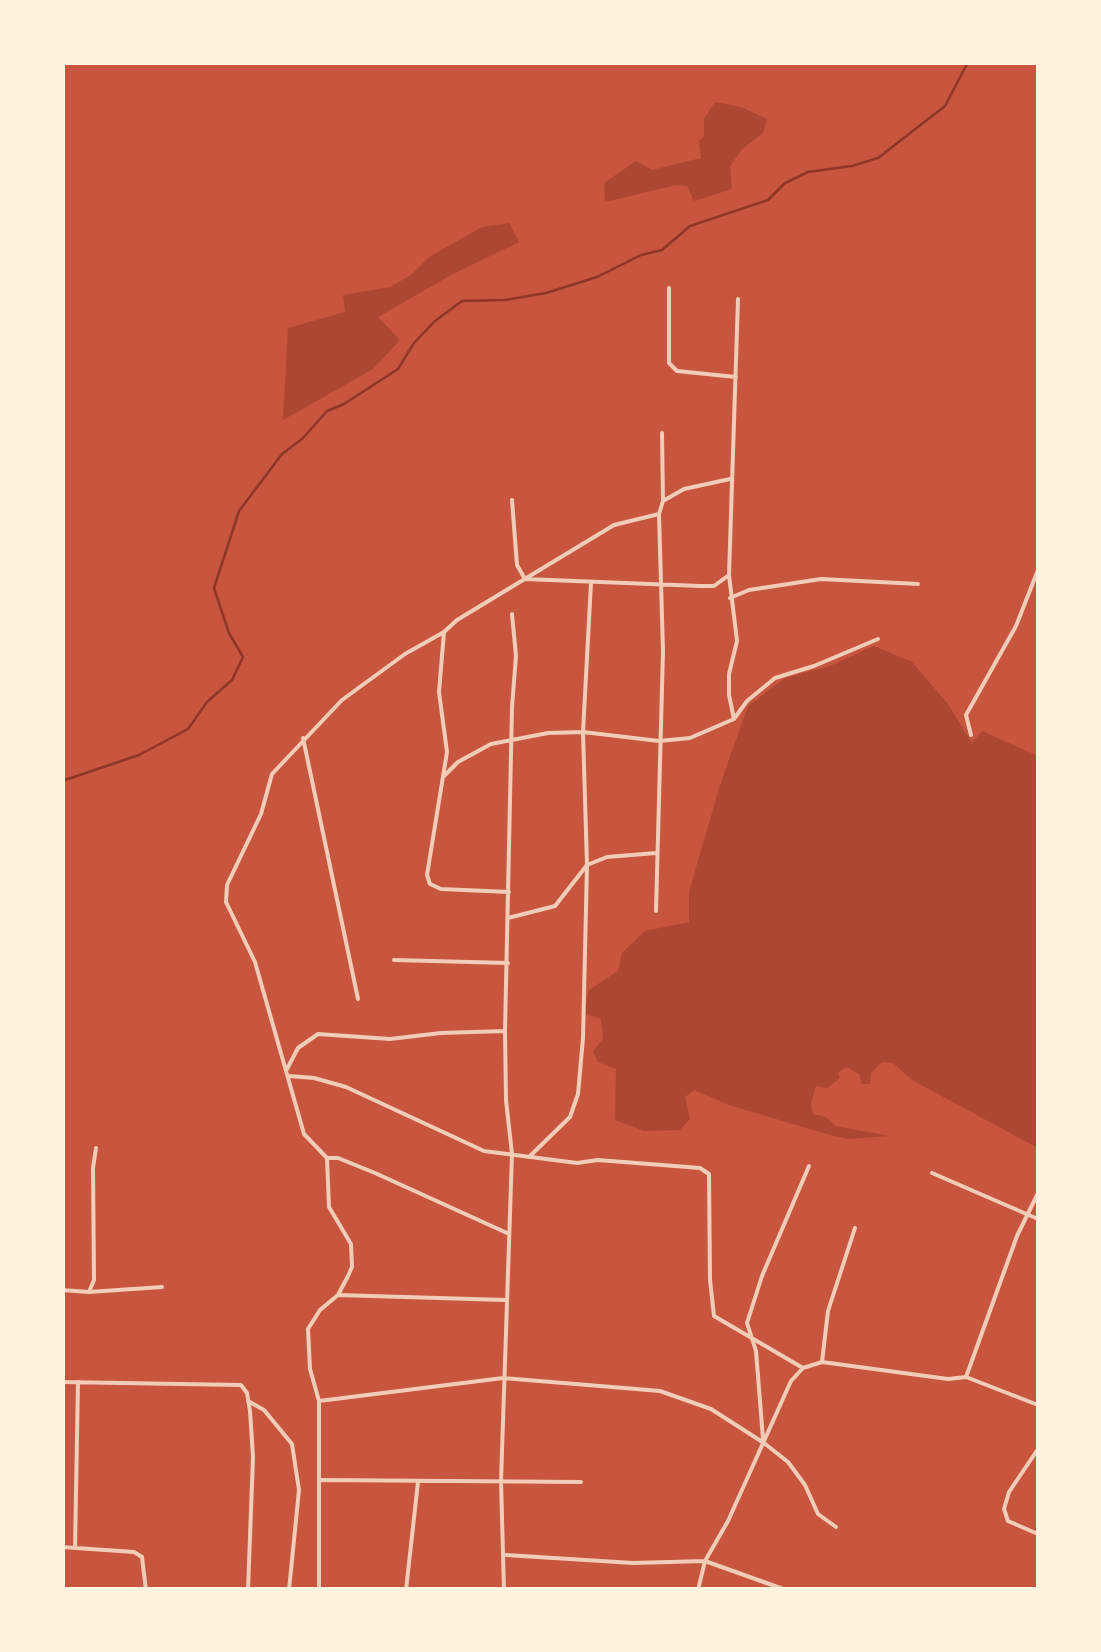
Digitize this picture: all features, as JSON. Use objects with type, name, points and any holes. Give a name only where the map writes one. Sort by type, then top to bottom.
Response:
[{"type":"street","points":[[669,288],[672,367],[677,371],[736,377]]},
{"type":"street","points":[[734,719],[728,695],[737,641],[729,575],[738,299]]},
{"type":"street","points":[[656,911],[663,651],[662,433]]},
{"type":"street","points":[[662,500],[684,489],[730,479]]},
{"type":"street","points":[[512,500],[518,565],[525,580]]},
{"type":"street","points":[[319,1590],[319,1401],[310,1369],[308,1329],[320,1310],[338,1295],[352,1267],[351,1244],[329,1207],[327,1158],[304,1134],[255,962],[226,902],[227,886],[261,814],[272,774],[342,700],[456,620],[614,525],[660,514]]},
{"type":"street","points":[[971,735],[966,715],[1016,626],[1038,570]]},
{"type":"street","points":[[525,580],[714,586],[729,575]]},
{"type":"street","points":[[730,598],[749,590],[821,579],[918,584]]},
{"type":"street","points":[[529,1157],[570,1116],[578,1094],[587,865],[583,732],[591,583]]},
{"type":"street","points":[[504,1590],[500,1481],[506,1233],[512,1154],[504,1032],[516,656],[512,614]]},
{"type":"street","points":[[444,632],[440,692],[446,752],[427,875],[430,884],[440,889],[509,892]]},
{"type":"street","points":[[444,776],[458,762],[491,744],[511,739],[583,732],[658,741],[690,738],[734,719],[747,701],[775,678],[878,639]]},
{"type":"street","points":[[303,738],[358,998]]},
{"type":"street","points":[[508,918],[555,906],[587,865],[607,857],[656,853]]},
{"type":"street","points":[[394,960],[508,963]]},
{"type":"street","points":[[288,1073],[298,1048],[318,1034],[390,1039],[441,1032],[504,1032]]},
{"type":"street","points":[[288,1073],[346,1087],[484,1150],[577,1163],[598,1160],[700,1168],[709,1174],[714,1316],[802,1368]]},
{"type":"street","points":[[89,1292],[94,1280],[96,1148]]},
{"type":"street","points":[[327,1158],[338,1158],[375,1172],[506,1233]]},
{"type":"street","points":[[764,1444],[756,1351],[747,1323],[762,1276],[809,1166]]},
{"type":"street","points":[[932,1173],[1038,1219]]},
{"type":"street","points":[[966,1378],[1017,1236],[1038,1193]]},
{"type":"street","points":[[822,1362],[828,1310],[855,1228]]},
{"type":"street","points":[[62,1290],[162,1287]]},
{"type":"street","points":[[338,1295],[506,1300]]},
{"type":"street","points":[[698,1590],[705,1561],[728,1521],[791,1381],[802,1368],[822,1362],[966,1378],[1038,1405]]},
{"type":"street","points":[[319,1401],[503,1378],[660,1392],[710,1409],[788,1462],[805,1485],[818,1514],[836,1527]]},
{"type":"street","points":[[62,1382],[237,1383],[246,1392],[253,1458],[248,1590]]},
{"type":"street","points":[[75,1548],[78,1382]]},
{"type":"street","points":[[248,1401],[272,1418],[292,1444],[299,1490],[289,1590]]},
{"type":"street","points":[[1038,1450],[1010,1492],[1004,1510],[1008,1521],[1038,1534]]},
{"type":"street","points":[[320,1480],[581,1482]]},
{"type":"street","points":[[406,1590],[418,1482]]},
{"type":"street","points":[[62,1547],[134,1552],[142,1557],[146,1590]]},
{"type":"street","points":[[504,1555],[633,1563],[705,1561],[786,1590]]},
{"type":"shaded area","points":[[715,102],[741,107],[767,119],[763,133],[742,149],[730,166],[732,189],[694,201],[687,186],[676,185],[605,202],[604,183],[636,161],[652,170],[701,158],[699,141],[704,136],[704,119]]},
{"type":"shaded area","points":[[509,223],[519,242],[378,317],[400,340],[373,369],[283,420],[288,328],[345,312],[343,295],[390,287],[411,275],[429,257],[482,227]]},
{"type":"shaded area","points":[[874,646],[912,662],[948,704],[972,743],[982,731],[1038,756],[1038,1148],[912,1080],[893,1063],[882,1062],[871,1073],[870,1084],[862,1084],[859,1074],[846,1067],[827,1088],[816,1086],[811,1104],[813,1114],[826,1117],[835,1126],[890,1136],[849,1139],[830,1135],[729,1105],[694,1090],[685,1097],[690,1119],[680,1130],[644,1131],[615,1120],[616,1069],[598,1062],[593,1051],[603,1039],[601,1019],[584,1013],[589,990],[618,971],[622,953],[645,931],[689,922],[689,892],[748,706],[785,678],[830,666]]},
{"type":"waterway","points":[[62,781],[139,755],[188,729],[207,702],[232,680],[243,657],[229,633],[214,588],[239,511],[282,454],[327,411],[398,369],[414,343],[435,321],[462,301],[505,300],[546,293],[597,277],[641,255],[662,250],[690,226],[768,200],[785,183],[808,172],[878,158],[945,106],[968,62]]}]
